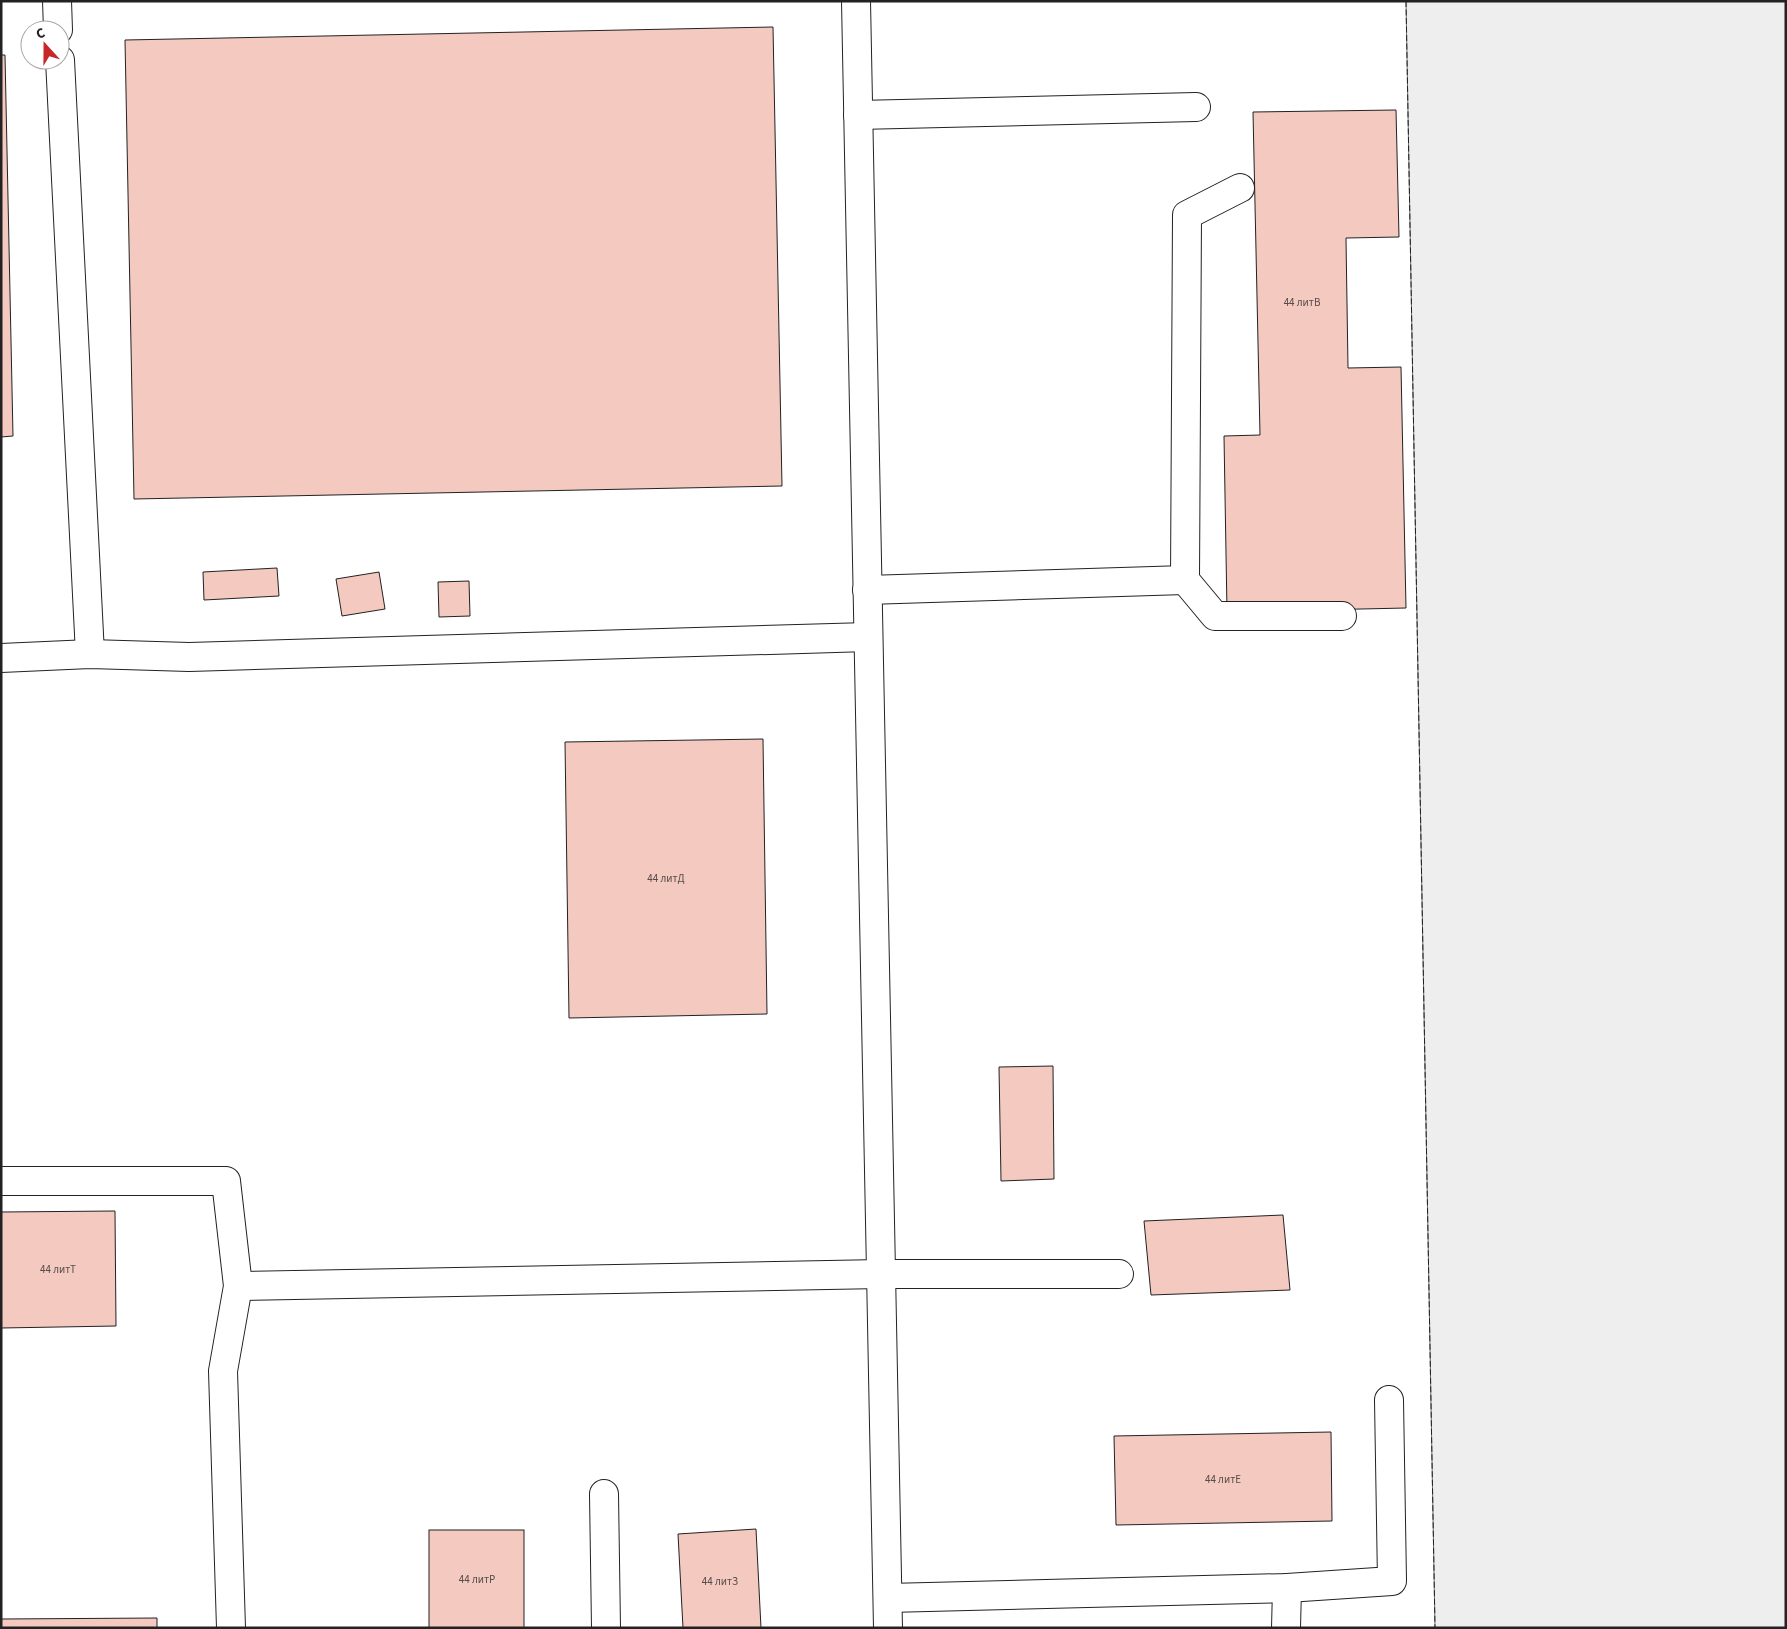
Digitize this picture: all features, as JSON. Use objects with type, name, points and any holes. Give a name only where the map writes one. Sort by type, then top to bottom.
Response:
[{"type":"lane","points":[[57,1],[58,20]]},
{"type":"lane","points":[[856,1],[888,1628]]},
{"type":"lane","points":[[61,70],[90,654]]},
{"type":"lane","points":[[858,115],[1196,107]]},
{"type":"lane","points":[[1240,188],[1187,215],[1185,580],[1215,616],[1342,616]]},
{"type":"lane","points":[[867,590],[1185,580]]},
{"type":"lane","points":[[1,658],[90,654],[189,657],[868,637]]},
{"type":"lane","points":[[1,1181],[226,1181],[238,1286],[223,1371],[231,1628]]},
{"type":"lane","points":[[238,1286],[881,1274],[1119,1274]]},
{"type":"lane","points":[[888,1598],[1286,1588],[1392,1582],[1389,1400]]},
{"type":"lane","points":[[604,1494],[606,1628]]},
{"type":"lane","points":[[1286,1588],[1286,1628]]},
{"type":"shaded area","points":[[1406,1],[1786,1],[1786,1628],[1435,1628]]},
{"type":"building","points":[[773,27],[782,486],[134,499],[125,40]]},
{"type":"building","points":[[1,55],[5,55],[13,436],[1,437]]},
{"type":"building","points":[[1396,110],[1399,237],[1346,238],[1348,368],[1401,367],[1406,608],[1227,612],[1224,436],[1260,435],[1253,112]]},
{"type":"building","points":[[277,568],[279,596],[204,600],[203,572]]},
{"type":"building","points":[[379,572],[385,609],[342,616],[336,579]]},
{"type":"building","points":[[469,581],[470,616],[439,617],[438,582]]},
{"type":"building","points":[[763,739],[767,1014],[569,1018],[565,742]]},
{"type":"building","points":[[1053,1066],[1054,1179],[1001,1181],[999,1067]]},
{"type":"building","points":[[115,1211],[116,1326],[1,1328],[1,1212]]},
{"type":"building","points":[[1283,1215],[1290,1290],[1151,1295],[1144,1221]]},
{"type":"building","points":[[1331,1432],[1332,1521],[1116,1525],[1114,1436]]},
{"type":"building","points":[[756,1529],[761,1628],[683,1628],[678,1534]]},
{"type":"building","points":[[429,1530],[524,1530],[524,1628],[429,1628]]},
{"type":"building","points":[[157,1618],[157,1628],[1,1628],[1,1619]]},
{"type":"fence","points":[[1406,1],[1435,1628]]}]
